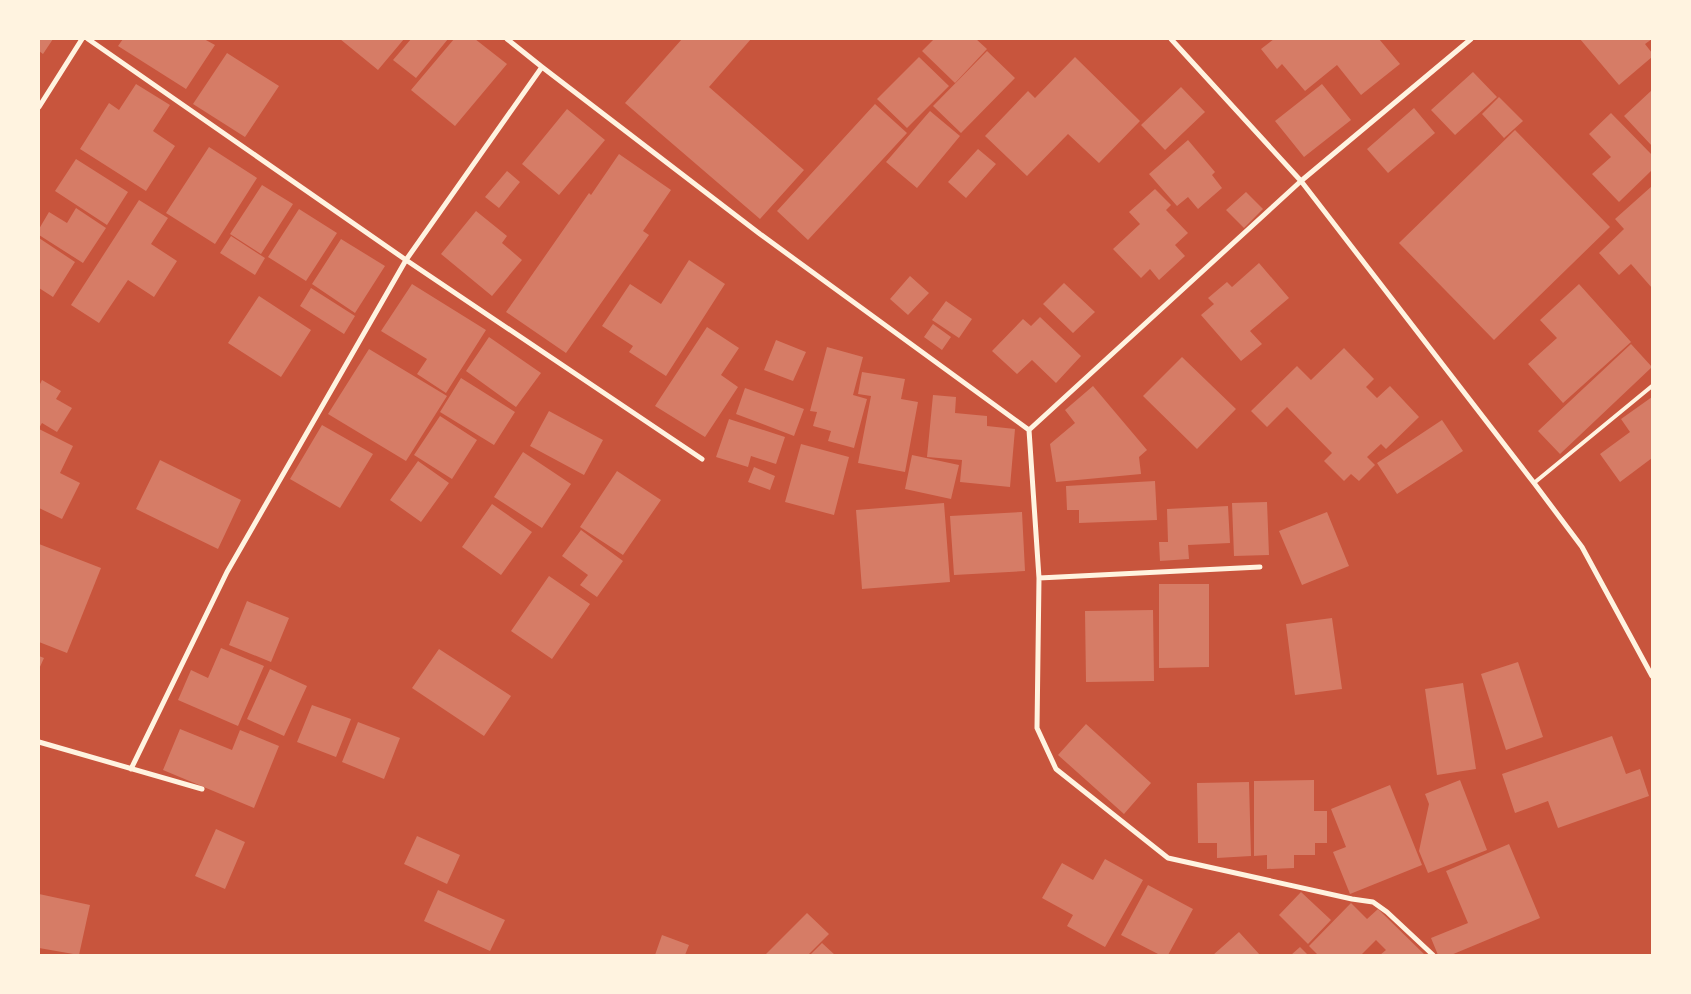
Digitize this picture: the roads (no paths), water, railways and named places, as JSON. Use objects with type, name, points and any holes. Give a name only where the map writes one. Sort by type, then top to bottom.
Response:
[{"type":"street","points":[[39,107],[82,39]]},
{"type":"street","points":[[88,39],[406,260],[702,459]]},
{"type":"street","points":[[507,39],[760,234],[1030,430]]},
{"type":"street","points":[[1171,39],[1300,181],[1534,483],[1582,547],[1652,676]]},
{"type":"street","points":[[1030,430],[1300,181],[1471,39]]},
{"type":"street","points":[[131,769],[227,572],[406,260],[542,67]]},
{"type":"street","points":[[1030,430],[1039,578],[1038,728],[1056,768],[1168,858],[1373,902],[1387,912],[1433,955]]},
{"type":"street","points":[[1039,578],[1260,567]]},
{"type":"street","points":[[39,742],[202,789]]},
{"type":"lane","points":[[1534,483],[1652,386]]}]
